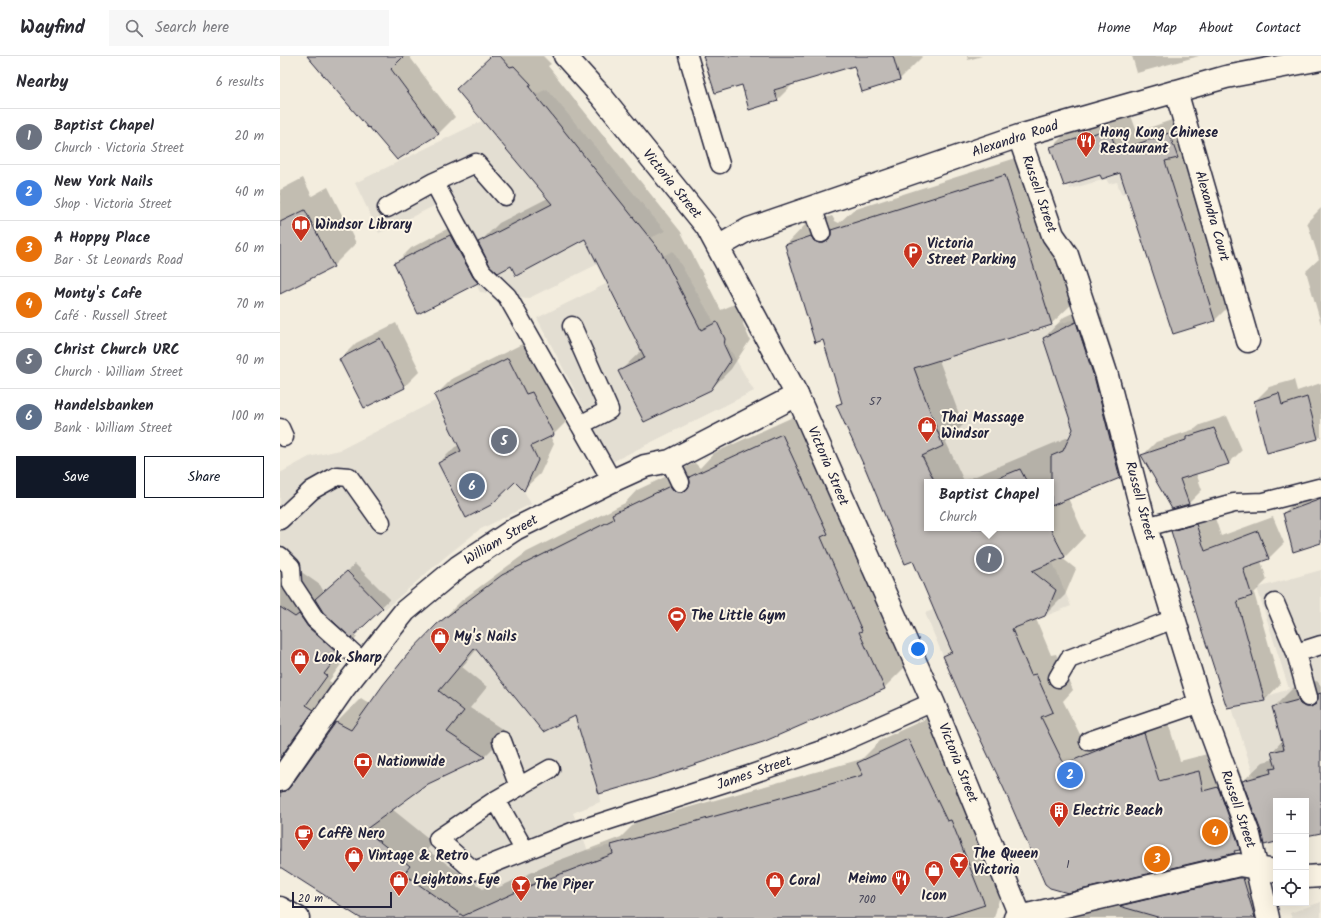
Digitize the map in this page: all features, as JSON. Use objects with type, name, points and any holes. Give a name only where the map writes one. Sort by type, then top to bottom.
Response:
[{"type":"street","name":"Victoria Street","points":[[565,56],[602,97],[707,227],[797,395],[933,702],[1019,918]]},
{"type":"street","name":"Alexandra Road","points":[[718,247],[749,229],[1019,136],[1226,77],[1321,59]]},
{"type":"street","name":"Alexandra Court","points":[[1176,91],[1248,341]]},
{"type":"street","name":"Russell Street","points":[[1019,136],[1053,235],[1067,255],[1107,376],[1146,527],[1200,703],[1249,835],[1266,870],[1268,918]]},
{"type":"street","name":"William Street","points":[[280,780],[344,688],[405,611],[458,566],[515,530],[612,481],[646,466],[670,460],[797,395]]},
{"type":"street","points":[[1019,918],[1239,865],[1266,870]]},
{"type":"street","points":[[1309,877],[1321,876]]},
{"type":"street","points":[[280,908],[298,918]]},
{"type":"lane","points":[[688,56],[720,164]]},
{"type":"lane","points":[[387,208],[434,182],[476,163],[505,196]]},
{"type":"lane","points":[[434,182],[482,272],[507,296],[612,481]]},
{"type":"lane","points":[[812,207],[821,233]]},
{"type":"lane","points":[[572,326],[609,410],[580,425]]},
{"type":"lane","points":[[670,460],[680,482]]},
{"type":"lane","points":[[280,520],[312,490],[337,476],[349,477],[381,522]]},
{"type":"lane","points":[[1146,527],[1234,502],[1264,502],[1319,488]]},
{"type":"lane","points":[[280,556],[291,567],[292,584],[315,618],[364,662]]},
{"type":"lane","points":[[1276,603],[1296,653],[1308,697]]},
{"type":"lane","points":[[1058,678],[1069,659],[1174,619]]},
{"type":"lane","points":[[1296,653],[1321,645]]},
{"type":"lane","name":"James Street","points":[[496,800],[438,839],[474,871],[572,832],[749,775],[836,745],[933,702]]},
{"type":"lane","points":[[1089,741],[1200,703]]},
{"type":"lane","points":[[502,741],[519,786]]},
{"type":"lane","points":[[525,851],[496,800],[550,769]]},
{"type":"shaded area","points":[[547,89],[665,231],[527,299],[480,292],[436,205],[379,233],[355,183]]},
{"type":"shaded area","name":"Hong Kong Chinese Restaurant","points":[[1114,137],[1130,192],[1121,194],[1117,182],[1109,184],[1106,179],[1070,189],[1059,153]]},
{"type":"shaded area","points":[[673,251],[754,391],[612,462],[537,318]]},
{"type":"shaded area","points":[[1075,319],[1126,476],[1054,505],[1054,479],[924,479],[925,531],[905,564],[836,405],[856,397],[854,387]]},
{"type":"shaded area","points":[[435,401],[466,458],[499,444],[531,504],[479,530],[385,609],[383,608],[352,637],[332,652],[334,654],[331,659],[334,661],[328,669],[325,668],[322,672],[327,676],[280,742],[280,473],[309,457],[340,450]]},
{"type":"shaded area","points":[[652,495],[763,742],[599,794],[600,802],[573,813],[588,851],[636,838],[655,893],[904,841],[951,820],[982,899],[980,906],[944,918],[361,918],[333,754],[398,666],[432,629],[450,614],[502,575],[614,519],[612,514]]},
{"type":"shaded area","points":[[1053,563],[1071,606],[943,656],[925,613]]},
{"type":"shaded area","points":[[1321,570],[1321,833],[1309,807],[1309,798],[1273,798],[1273,836],[1232,708],[1289,689],[1257,588]]},
{"type":"shaded area","points":[[1244,883],[1256,918],[1065,918]]},
{"type":"shaded area","points":[[1321,902],[1321,918],[1292,918],[1290,913]]},
{"type":"building","points":[[307,56],[404,56],[391,69],[439,134],[397,160]]},
{"type":"building","points":[[491,56],[500,56],[510,67],[514,66],[531,84],[529,87],[661,252],[701,330],[717,322],[725,339],[724,345],[731,360],[711,390],[644,422],[618,371],[645,358],[585,239],[516,276],[511,266],[498,273],[490,266],[478,242],[552,204],[456,89]]},
{"type":"building","points":[[703,56],[893,56],[900,80],[862,92],[854,66],[774,90],[778,101],[749,110],[742,85],[715,93]]},
{"type":"building","points":[[1109,129],[1117,151],[1169,133],[1178,158],[1165,161],[1215,321],[1173,334],[1120,173],[1102,179],[1100,175],[1064,186],[1050,147]]},
{"type":"building","points":[[1005,175],[1052,325],[914,368],[943,446],[922,456],[934,479],[924,479],[924,531],[1052,531],[1065,557],[1032,571],[1056,590],[1045,616],[1012,629],[1031,675],[1036,674],[1053,712],[1041,717],[1064,764],[1120,741],[1144,733],[1159,781],[1199,771],[1203,791],[1218,787],[1240,850],[1234,851],[1235,853],[1068,893],[1050,888],[1045,884],[1004,789],[943,656],[952,652],[913,561],[905,564],[866,470],[836,405],[842,403],[823,340],[815,343],[785,245],[811,236],[814,241],[824,243],[829,240],[831,230]]},
{"type":"building","name":"Windsor Library","points":[[305,210],[334,267],[280,294],[280,222]]},
{"type":"building","points":[[450,235],[473,277],[478,283],[418,314],[394,263]]},
{"type":"building","points":[[1076,322],[1095,380],[1120,478],[1054,505],[1054,479],[1051,479],[1051,456],[1063,451],[1073,429],[1043,338]]},
{"type":"building","points":[[380,338],[405,388],[364,408],[339,359]]},
{"type":"building","points":[[508,358],[526,394],[532,392],[554,435],[531,446],[538,460],[524,491],[515,482],[491,505],[466,518],[438,463],[461,451],[434,395]]},
{"type":"building","points":[[1279,393],[1282,405],[1307,397],[1318,439],[1267,453],[1254,401]]},
{"type":"building","points":[[1214,428],[1229,464],[1180,479],[1189,504],[1172,509],[1141,455],[1186,440],[1186,437]]},
{"type":"building","points":[[782,434],[828,534],[821,537],[862,631],[859,632],[885,689],[763,742],[654,778],[599,794],[575,716],[543,732],[475,648],[439,691],[464,711],[447,732],[485,757],[428,784],[365,830],[410,866],[404,874],[463,916],[532,885],[613,854],[611,845],[863,775],[857,763],[908,739],[947,821],[951,820],[985,905],[944,918],[360,918],[280,867],[280,792],[286,791],[290,787],[336,722],[351,730],[383,685],[408,654],[437,624],[502,575],[614,519],[612,514],[670,486],[674,491],[684,492],[690,483],[689,477]]},
{"type":"building","points":[[1020,469],[1025,479],[995,479]]},
{"type":"building","points":[[1321,499],[1321,543],[1293,552],[1283,513]]},
{"type":"building","points":[[1196,524],[1205,551],[1258,531],[1269,559],[1243,568],[1252,596],[1237,601],[1265,701],[1227,708],[1171,531]]},
{"type":"building","points":[[347,571],[383,608],[351,638],[323,612],[315,599]]},
{"type":"building","points":[[280,607],[295,617],[299,614],[308,627],[336,652],[330,658],[334,661],[324,674],[327,676],[306,705],[314,710],[280,758]]},
{"type":"building","points":[[1321,693],[1321,833],[1309,835],[1309,798],[1273,798],[1273,843],[1264,845],[1261,831],[1242,781],[1271,773],[1270,769],[1276,768],[1271,752],[1284,749],[1272,707],[1298,700],[1300,704],[1305,707],[1311,707],[1316,704],[1318,694]]},
{"type":"building","points":[[1243,878],[1255,918],[1161,918],[1119,906]]},
{"type":"place","name":"Hong Kong Chinese Restaurant","points":[[1086,158]]},
{"type":"place","name":"Windsor Library","points":[[301,242]]},
{"type":"place","name":"Victoria Street Parking","points":[[913,269]]},
{"type":"place","name":"Christ Church URC","points":[[504,441]]},
{"type":"place","name":"Thai Massage Windsor","points":[[927,443]]},
{"type":"place","name":"Handelsbanken","points":[[472,486]]},
{"type":"place","name":"Baptist Chapel","points":[[989,559]]},
{"type":"place","name":"The Little Gym","points":[[677,633]]},
{"type":"place","name":"My's Nails","points":[[440,654]]},
{"type":"place","name":"Look Sharp","points":[[300,675]]},
{"type":"place","name":"New York Nails","points":[[1070,775]]},
{"type":"place","name":"Nationwide","points":[[363,779]]},
{"type":"place","name":"Electric Beach","points":[[1059,828]]},
{"type":"place","name":"Monty's Cafe","points":[[1215,832]]},
{"type":"place","name":"Caffè Nero","points":[[304,851]]},
{"type":"place","name":"A Hoppy Place","points":[[1157,859]]},
{"type":"place","name":"Vintage & Retro","points":[[354,873]]},
{"type":"place","name":"The Queen Victoria","points":[[959,879]]},
{"type":"place","name":"Icon","points":[[934,887]]},
{"type":"place","name":"Meimo","points":[[901,896]]},
{"type":"place","name":"Leightons Eye","points":[[399,897]]},
{"type":"place","name":"Coral","points":[[775,898]]},
{"type":"place","name":"The Piper","points":[[521,902]]}]
